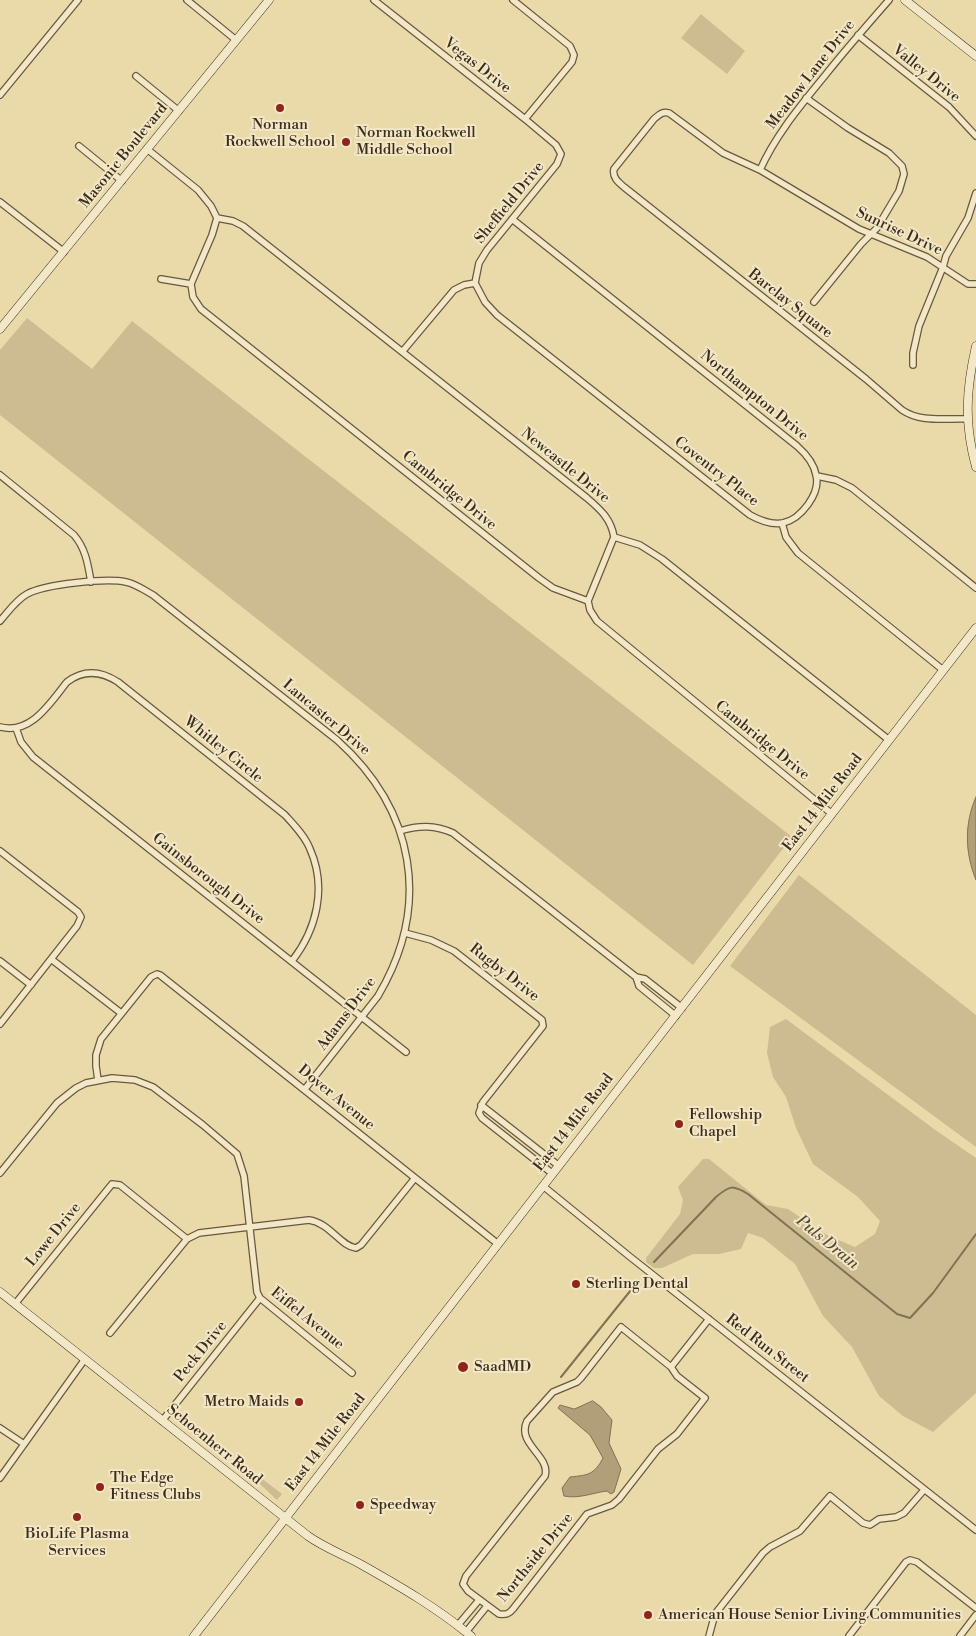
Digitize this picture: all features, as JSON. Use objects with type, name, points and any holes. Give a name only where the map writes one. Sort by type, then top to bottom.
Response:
[{"type":"main road","name":"Masonic Boulevard","points":[[0,329],[269,0]]},
{"type":"main road","points":[[905,0],[976,56]]},
{"type":"main road","points":[[976,346],[974,365],[967,391],[971,446],[976,467]]},
{"type":"main road","name":"East 14 Mile Road","points":[[194,1636],[976,628]]},
{"type":"main road","name":"Schoenherr Road","points":[[0,1292],[285,1519],[325,1547],[360,1564],[442,1612],[469,1634]]},
{"type":"street","points":[[0,95],[78,0]]},
{"type":"street","points":[[186,0],[236,40]]},
{"type":"street","name":"Vegas Drive","points":[[374,0],[525,119],[556,145],[561,154]]},
{"type":"street","points":[[513,0],[570,46],[574,55],[572,62],[525,119]]},
{"type":"street","name":"Meadow Lane Drive","points":[[760,170],[772,147],[806,98],[889,0]]},
{"type":"street","name":"Valley Drive","points":[[858,35],[949,107],[976,136]]},
{"type":"street","points":[[136,76],[178,111]]},
{"type":"street","points":[[806,98],[854,132],[889,153],[902,166],[904,174],[899,192],[881,222],[814,302]]},
{"type":"street","name":"Sunrise Drive","points":[[613,174],[614,169],[654,120],[665,112],[673,115],[724,153],[760,170],[870,235],[913,250],[968,284],[976,284]]},
{"type":"street","points":[[78,146],[122,181]]},
{"type":"street","points":[[147,149],[198,190],[211,206],[217,218],[191,284],[161,279]]},
{"type":"street","name":"Sheffield Drive","points":[[476,283],[483,257],[557,164],[561,154]]},
{"type":"street","name":"Barclay Square","points":[[613,174],[624,187],[908,414],[924,419],[968,419]]},
{"type":"street","points":[[913,365],[913,353],[919,326],[946,256],[968,218],[976,193]]},
{"type":"street","points":[[0,202],[64,252]]},
{"type":"street","name":"Newcastle Drive","points":[[217,218],[233,221],[243,226],[602,510],[611,524],[614,537]]},
{"type":"street","name":"Northampton Drive","points":[[512,219],[797,446],[808,457],[817,476]]},
{"type":"street","points":[[402,352],[454,290],[464,285],[476,283]]},
{"type":"street","name":"Coventry Place","points":[[476,283],[485,302],[497,314],[750,514],[762,521],[782,523]]},
{"type":"street","name":"Cambridge Drive","points":[[191,284],[193,297],[201,309],[553,588],[588,601],[590,610],[597,621],[832,814]]},
{"type":"street","points":[[943,670],[798,553],[786,537],[782,523],[796,516],[809,503],[816,488],[817,476],[836,480],[852,488],[976,588]]},
{"type":"street","points":[[1,477],[74,535],[81,543],[91,582]]},
{"type":"street","points":[[588,601],[614,537],[640,545],[662,559],[889,740]]},
{"type":"street","name":"Lancaster Drive","points":[[0,621],[18,601],[27,594],[38,590],[91,582],[125,582],[136,585],[153,595],[354,755],[390,806],[400,831]]},
{"type":"street","name":"Whitley Circle","points":[[16,728],[29,723],[40,715],[67,682],[73,678],[86,673],[100,673],[118,682],[284,815],[295,826],[310,848],[319,888],[316,914],[310,934],[292,961]]},
{"type":"street","points":[[0,727],[16,728]]},
{"type":"street","name":"Gainsborough Drive","points":[[16,728],[21,742],[33,757],[406,1052]]},
{"type":"street","points":[[400,831],[424,826],[444,829],[453,833],[636,977],[645,979],[682,1008]]},
{"type":"street","name":"Adams Drive","points":[[305,1090],[378,996],[388,980],[400,951],[408,914],[409,880],[400,831]]},
{"type":"street","points":[[0,851],[78,912],[81,917],[80,922],[0,1024]]},
{"type":"street","name":"Rugby Drive","points":[[405,933],[430,940],[454,951],[542,1020],[541,1028],[481,1105]]},
{"type":"street","points":[[51,958],[121,1013],[98,1044],[96,1066],[98,1080]]},
{"type":"street","points":[[0,961],[31,985]]},
{"type":"street","name":"Dover Avenue","points":[[121,1013],[151,977],[157,974],[164,976],[498,1244]]},
{"type":"street","points":[[636,977],[639,986],[676,1016]]},
{"type":"street","name":"Eiffel Avenue","points":[[0,1173],[57,1103],[76,1088],[98,1080],[112,1078],[135,1080],[153,1087],[238,1154],[242,1165],[257,1292],[260,1298],[352,1373]]},
{"type":"street","points":[[553,1174],[482,1118],[479,1113],[481,1105],[559,1166]]},
{"type":"street","points":[[110,1333],[187,1239],[199,1233],[314,1221],[322,1224],[350,1246],[356,1248],[361,1245],[416,1178]]},
{"type":"street","name":"Lowe Drive","points":[[15,1304],[109,1187],[114,1184],[120,1185],[187,1239]]},
{"type":"street","name":"Red Run Street","points":[[543,1186],[709,1320],[976,1530]]},
{"type":"street","name":"Peck Drive","points":[[162,1421],[260,1298]]},
{"type":"street","points":[[458,1626],[483,1603],[464,1586],[466,1576],[545,1476],[544,1465],[525,1435],[524,1427],[527,1421],[553,1392],[581,1378],[621,1327],[670,1367],[709,1320]]},
{"type":"street","points":[[0,1478],[85,1359]]},
{"type":"street","name":"Northside Drive","points":[[469,1634],[483,1603],[499,1614],[510,1614],[588,1514],[612,1506],[620,1499],[658,1449],[677,1434],[705,1398],[677,1376],[670,1367]]},
{"type":"street","points":[[0,1428],[24,1444]]},
{"type":"street","points":[[709,1636],[715,1614],[763,1553],[770,1547],[800,1531],[830,1496],[863,1523],[870,1525],[879,1519],[896,1517],[904,1513],[924,1490]]},
{"type":"street","points":[[849,1636],[906,1562],[910,1560],[917,1562],[976,1608]]},
{"type":"street","points":[[960,1636],[976,1615]]},
{"type":"shaded area","points":[[701,14],[745,51],[727,74],[681,38]]},
{"type":"shaded area","points":[[27,318],[92,369],[132,321],[792,837],[693,965],[0,415],[0,350]]},
{"type":"shaded area","points":[[976,797],[976,880],[972,870],[967,839],[969,818]]},
{"type":"shaded area","points":[[799,875],[976,1015],[976,1147],[730,966]]},
{"type":"shaded area","points":[[786,1019],[976,1158],[976,1393],[933,1432],[903,1416],[879,1396],[852,1347],[823,1316],[795,1264],[763,1238],[748,1233],[741,1249],[719,1254],[693,1254],[662,1268],[654,1268],[646,1262],[646,1258],[680,1214],[683,1200],[678,1187],[703,1159],[709,1159],[766,1205],[788,1209],[827,1235],[855,1247],[875,1234],[880,1221],[858,1197],[813,1164],[796,1128],[786,1097],[773,1077],[767,1053],[770,1027]]},
{"type":"shaded area","points":[[593,1401],[612,1420],[609,1443],[621,1469],[614,1492],[611,1494],[607,1491],[580,1496],[564,1496],[562,1488],[570,1477],[590,1473],[597,1468],[603,1458],[590,1435],[558,1408],[560,1405],[574,1409]]},
{"type":"shaded area","points":[[247,1467],[282,1494],[277,1500],[247,1472]]},
{"type":"waterway","name":"Puls Drain","points":[[654,1262],[716,1197],[728,1188],[735,1188],[748,1194],[897,1314],[910,1318],[933,1293],[976,1234]]},
{"type":"waterway","name":"Puls Drain","points":[[561,1377],[639,1280]]},
{"type":"place","name":"Norman Rockwell School","points":[[280,108]]},
{"type":"place","name":"Norman Rockwell Middle School","points":[[346,142]]},
{"type":"place","name":"Fellowship Chapel","points":[[679,1124]]},
{"type":"place","name":"Sterling Dental","points":[[576,1284]]},
{"type":"place","name":"SaadMD","points":[[463,1367]]},
{"type":"place","name":"Metro Maids","points":[[299,1402]]},
{"type":"place","name":"The Edge Fitness Clubs","points":[[100,1487]]},
{"type":"place","name":"Speedway","points":[[360,1505]]},
{"type":"place","name":"BioLife Plasma Services","points":[[77,1517]]},
{"type":"place","name":"American House Senior Living Communities","points":[[648,1615]]}]
